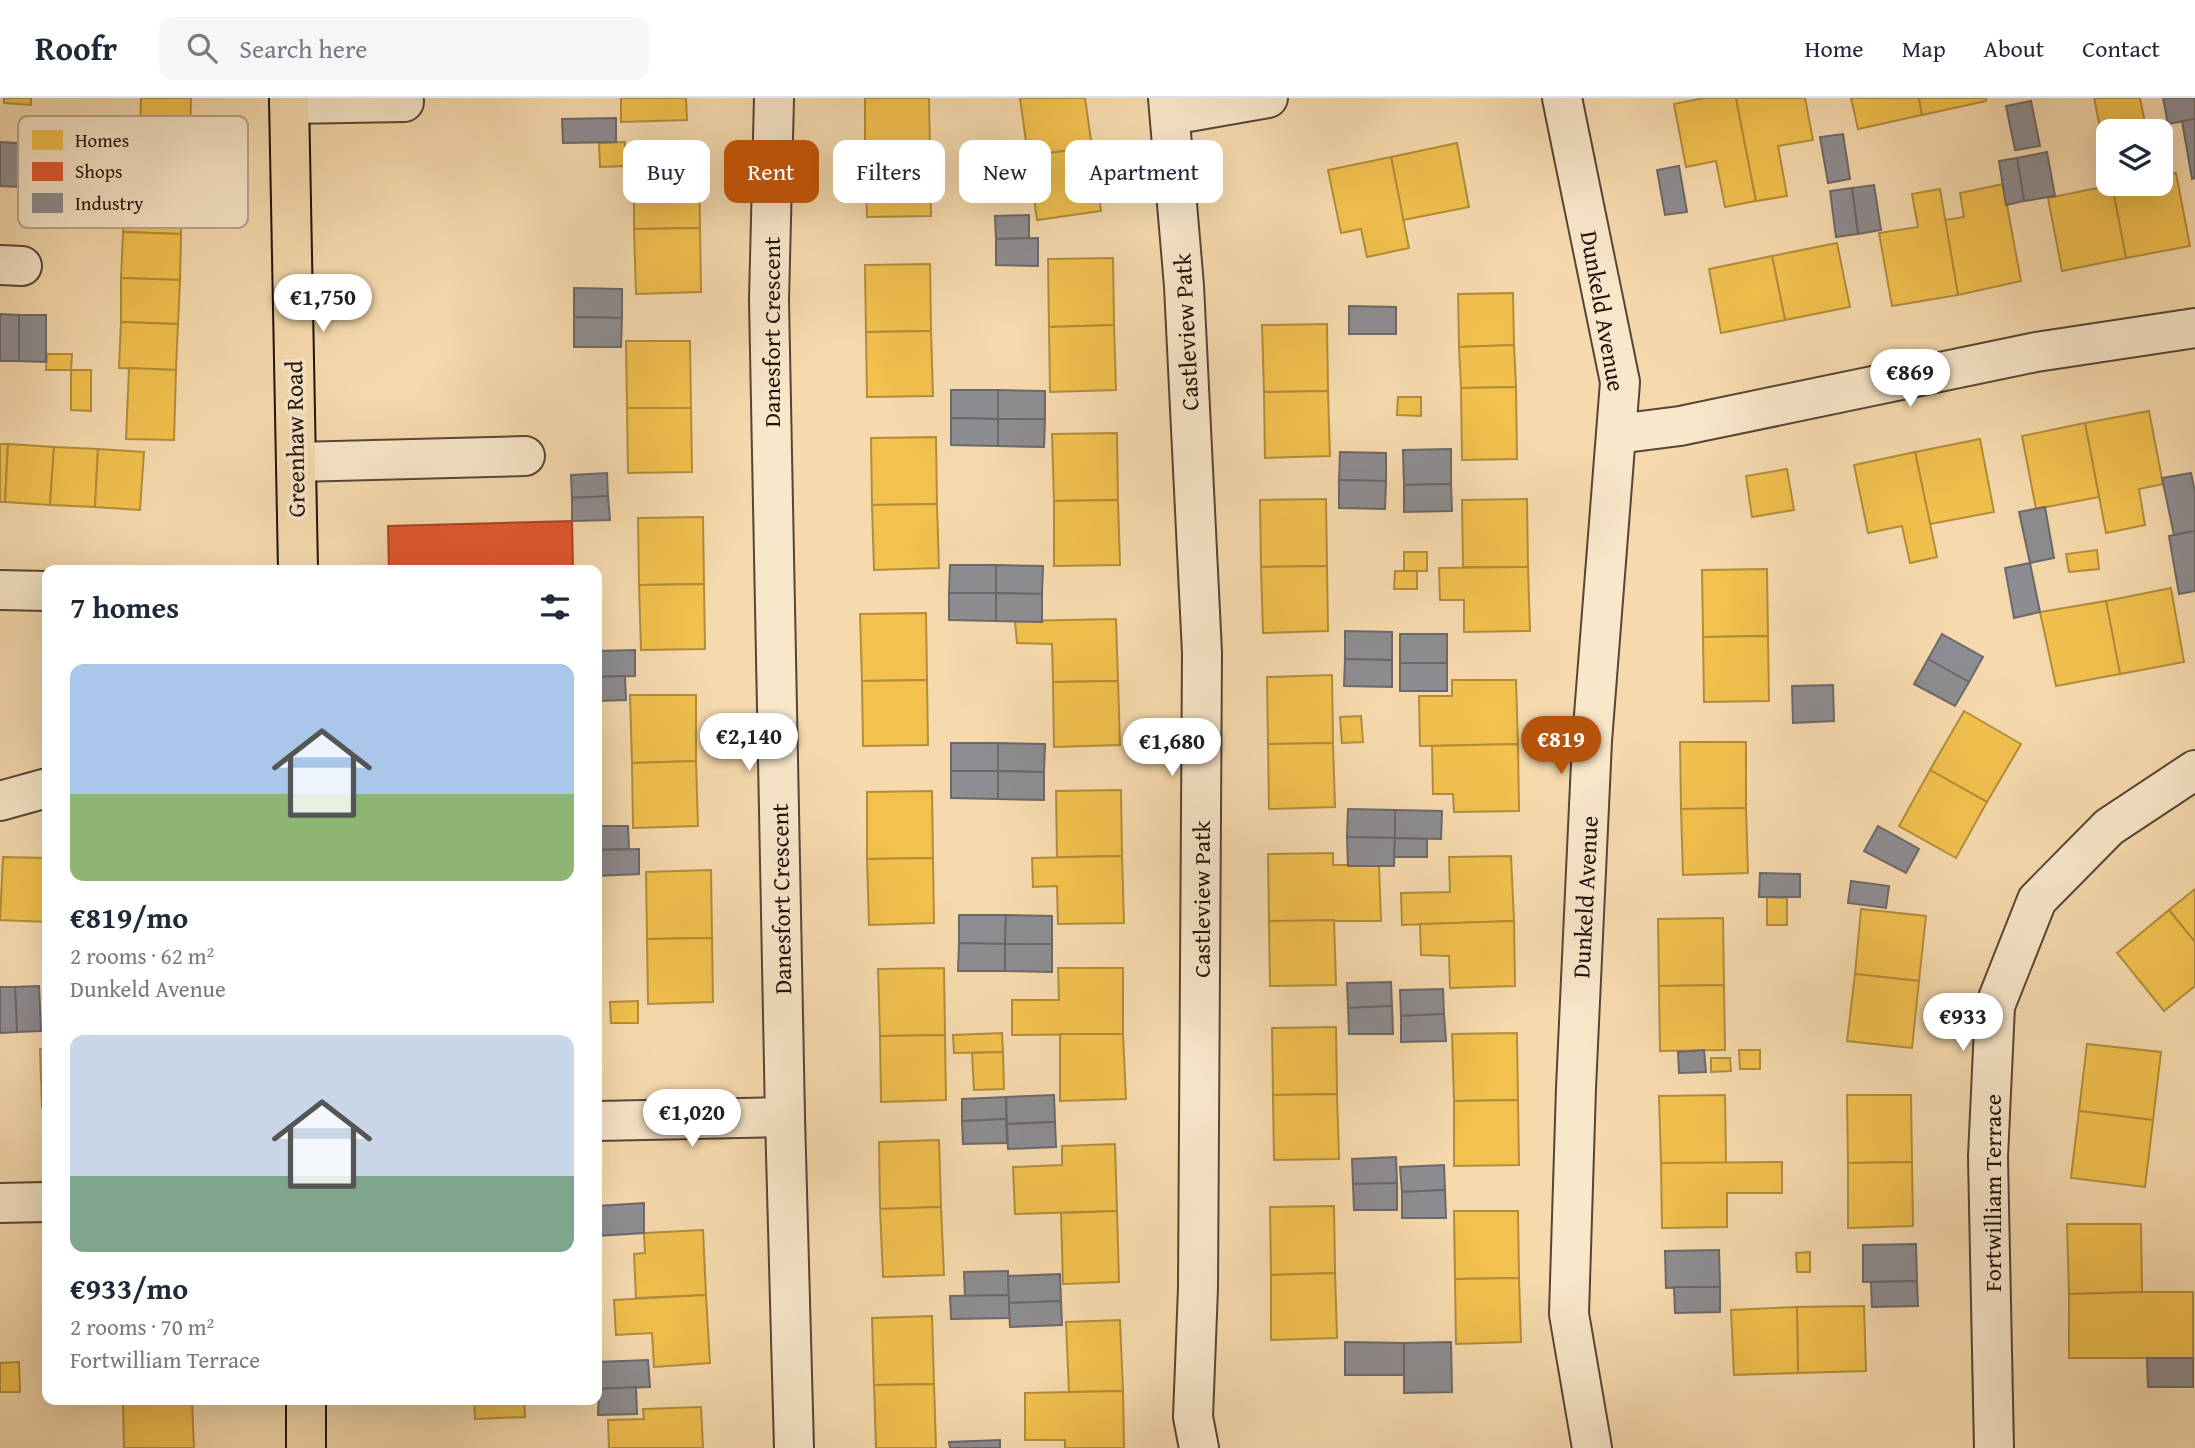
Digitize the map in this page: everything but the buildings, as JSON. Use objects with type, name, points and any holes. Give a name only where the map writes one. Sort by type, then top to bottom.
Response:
[{"type":"main road","name":"Greenhaw Road","points":[[289,101],[298,565]]},
{"type":"main road","points":[[306,1405],[306,1448]]},
{"type":"street","name":"Danesfort Crescent","points":[[774,98],[769,300],[794,1448]]},
{"type":"street","points":[[1170,107],[1268,98]]},
{"type":"street","name":"Dunkeld Avenue","points":[[1562,98],[1620,382],[1592,740],[1569,1314],[1592,1448]]},
{"type":"street","points":[[289,101],[404,102]]},
{"type":"street","name":"Castleview Patk","points":[[1170,107],[1184,286],[1202,653],[1198,1274],[1193,1417],[1199,1448]]},
{"type":"street","points":[[1617,434],[1680,426],[2036,352],[2195,328]]},
{"type":"street","points":[[296,462],[525,456]]},
{"type":"street","points":[[0,590],[42,591]]},
{"type":"street","name":"Fortwilliam Terrace","points":[[1994,1448],[1989,1157],[1995,1006],[2037,900],[2109,827],[2195,771]]},
{"type":"street","points":[[0,801],[42,789]]},
{"type":"street","points":[[602,1121],[785,1117]]},
{"type":"street","points":[[0,1203],[42,1202]]}]
